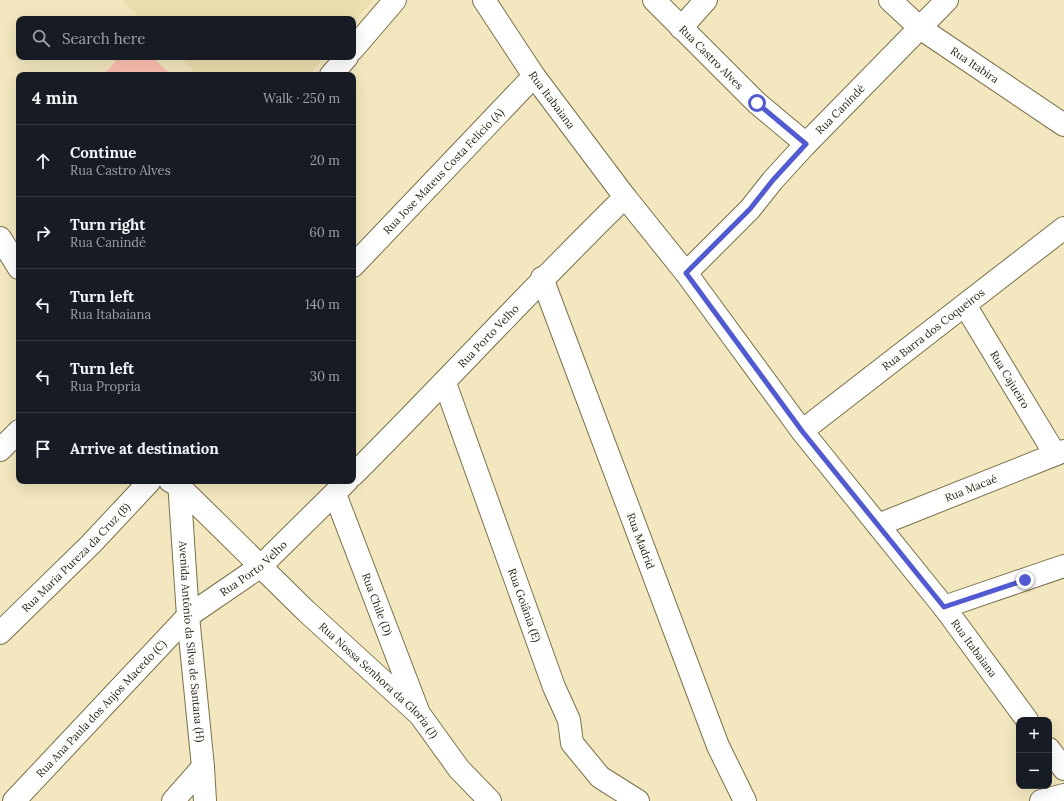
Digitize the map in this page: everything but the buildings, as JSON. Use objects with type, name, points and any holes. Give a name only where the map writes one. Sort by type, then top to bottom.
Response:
[{"type":"street","points":[[356,46],[395,0]]},
{"type":"street","name":"Rua Itabaiana","points":[[484,0],[534,76],[625,197],[686,273],[802,431],[944,607],[1025,717]]},
{"type":"street","name":"Rua Castro Alves","points":[[654,0],[757,103],[806,144]]},
{"type":"street","points":[[681,28],[706,0]]},
{"type":"street","name":"Rua Itabira","points":[[890,0],[920,28],[1064,125]]},
{"type":"street","name":"Rua Canindé","points":[[686,273],[750,209],[773,180],[806,144],[947,0]]},
{"type":"street","points":[[334,72],[344,60]]},
{"type":"street","name":"Rua Jose Mateus Costa Felício (A)","points":[[356,263],[534,76]]},
{"type":"street","name":"Rua Porto Velho","points":[[356,472],[445,383],[542,278],[625,197]]},
{"type":"street","name":"Rua Barra dos Coqueiros","points":[[802,431],[1064,228]]},
{"type":"street","points":[[0,238],[16,263]]},
{"type":"street","name":"Rua Madrid","points":[[542,278],[718,746],[745,801]]},
{"type":"street","name":"Rua Cajueiro","points":[[965,305],[1060,452]]},
{"type":"street","name":"Rua Goiânia (E)","points":[[445,383],[554,687],[569,720],[572,743],[600,777],[638,801]]},
{"type":"street","points":[[0,450],[16,434]]},
{"type":"street","name":"Rua Macaé","points":[[878,525],[1060,452]]},
{"type":"street","name":"Rua Maria Pureza da Cruz (B)","points":[[0,633],[91,544],[147,484]]},
{"type":"street","name":"Avenida Antônio da Silva de Santana (H)","points":[[176,484],[205,801]]},
{"type":"street","name":"Rua Nossa Senhora da Gloria (J)","points":[[177,484],[306,611],[420,715],[459,768],[490,801]]},
{"type":"street","name":"Rua Porto Velho","points":[[188,616],[261,566],[341,487]]},
{"type":"street","name":"Rua Chile (D)","points":[[341,487],[420,715]]},
{"type":"street","points":[[944,607],[1064,566]]},
{"type":"street","name":"Rua Ana Paula dos Anjos Macedo (C)","points":[[14,801],[188,616]]},
{"type":"street","points":[[1052,753],[1064,770]]},
{"type":"street","points":[[173,801],[203,767]]},
{"type":"street","points":[[1041,801],[1064,795]]},
{"type":"shaded area","points":[[122,0],[373,0],[356,20],[356,16],[138,16]]},
{"type":"shaded area","points":[[117,60],[155,60],[168,72],[106,72]]},
{"type":"shaded area","points":[[183,60],[322,60],[312,72],[195,72]]},
{"type":"route","points":[[757,103],[806,144],[782,169],[750,209],[686,273],[802,431],[944,607],[1025,580]]}]
